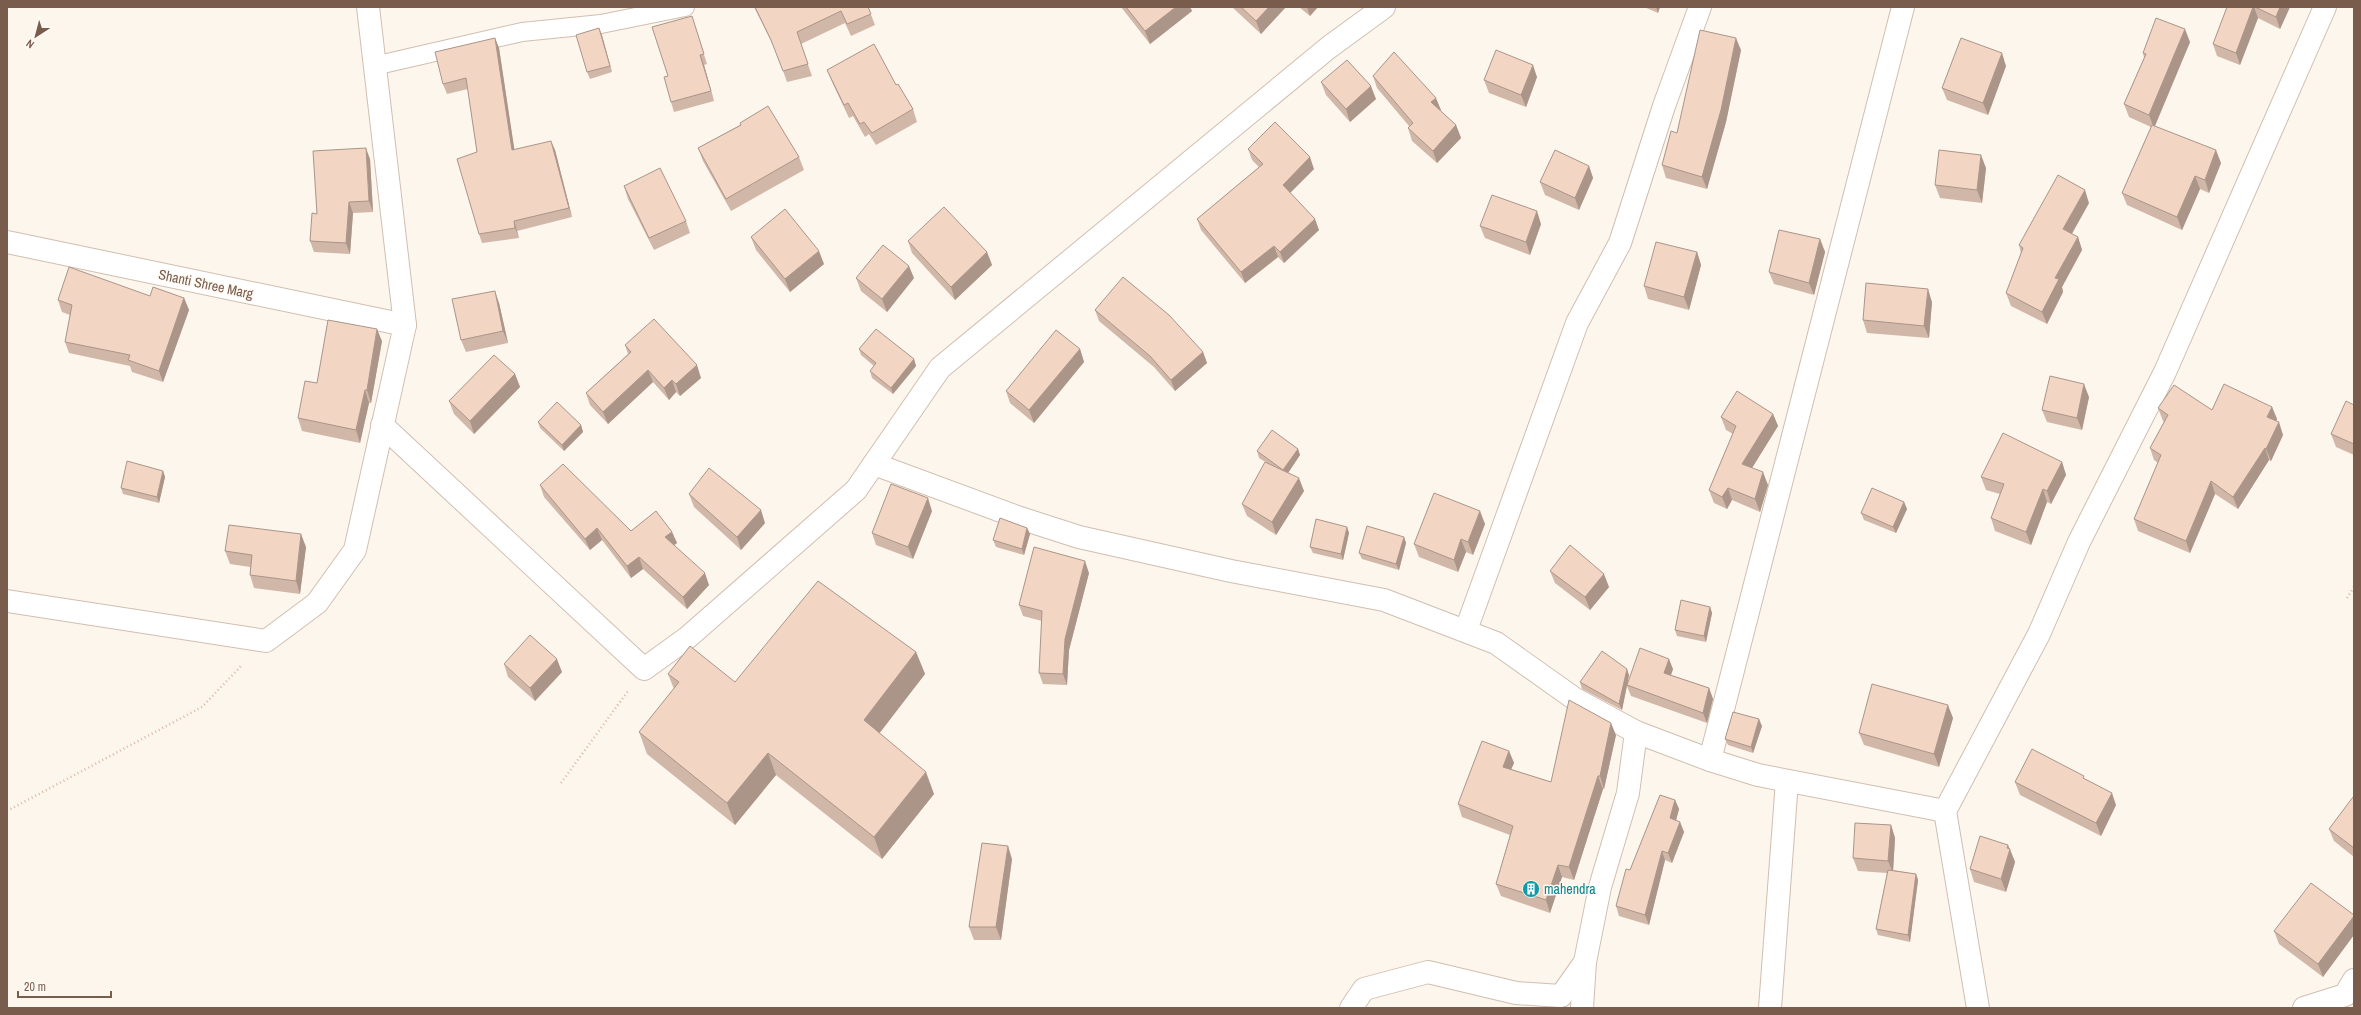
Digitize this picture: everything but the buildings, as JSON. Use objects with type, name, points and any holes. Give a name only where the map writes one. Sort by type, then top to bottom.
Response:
[{"type":"street","points":[[7,601],[266,641],[317,603],[355,550],[405,325],[368,7]]},
{"type":"street","points":[[382,425],[644,669],[687,638],[856,490],[940,368],[1322,54],[1384,7]]},
{"type":"street","points":[[1466,630],[1577,324],[1620,243],[1664,106],[1700,7]]},
{"type":"street","points":[[1710,760],[1903,7]]},
{"type":"street","points":[[1978,1008],[1945,811],[2039,634],[2079,542],[2165,372],[2325,7]]},
{"type":"street","name":"Shanti Shree Marg","points":[[7,242],[405,325]]},
{"type":"street","points":[[874,464],[1020,518],[1079,537],[1231,571],[1384,600],[1466,630],[1496,643],[1575,699],[1636,732],[1710,760],[1758,775],[1945,811]]},
{"type":"street","points":[[1582,1008],[1585,962],[1600,887],[1628,793],[1636,732]]},
{"type":"street","points":[[1770,1008],[1787,781]]},
{"type":"street","points":[[1351,1008],[1364,989],[1428,972],[1516,993],[1561,996],[1585,962]]},
{"type":"street","points":[[2304,1008],[2349,994]]},
{"type":"lane","points":[[374,66],[522,32],[601,24],[685,7]]},
{"type":"path","points":[[2347,598],[2354,587]]},
{"type":"path","points":[[7,811],[202,707],[266,641]]},
{"type":"path","points":[[560,783],[644,669]]},
{"type":"place","name":"mahendra","points":[[1531,889]]}]
